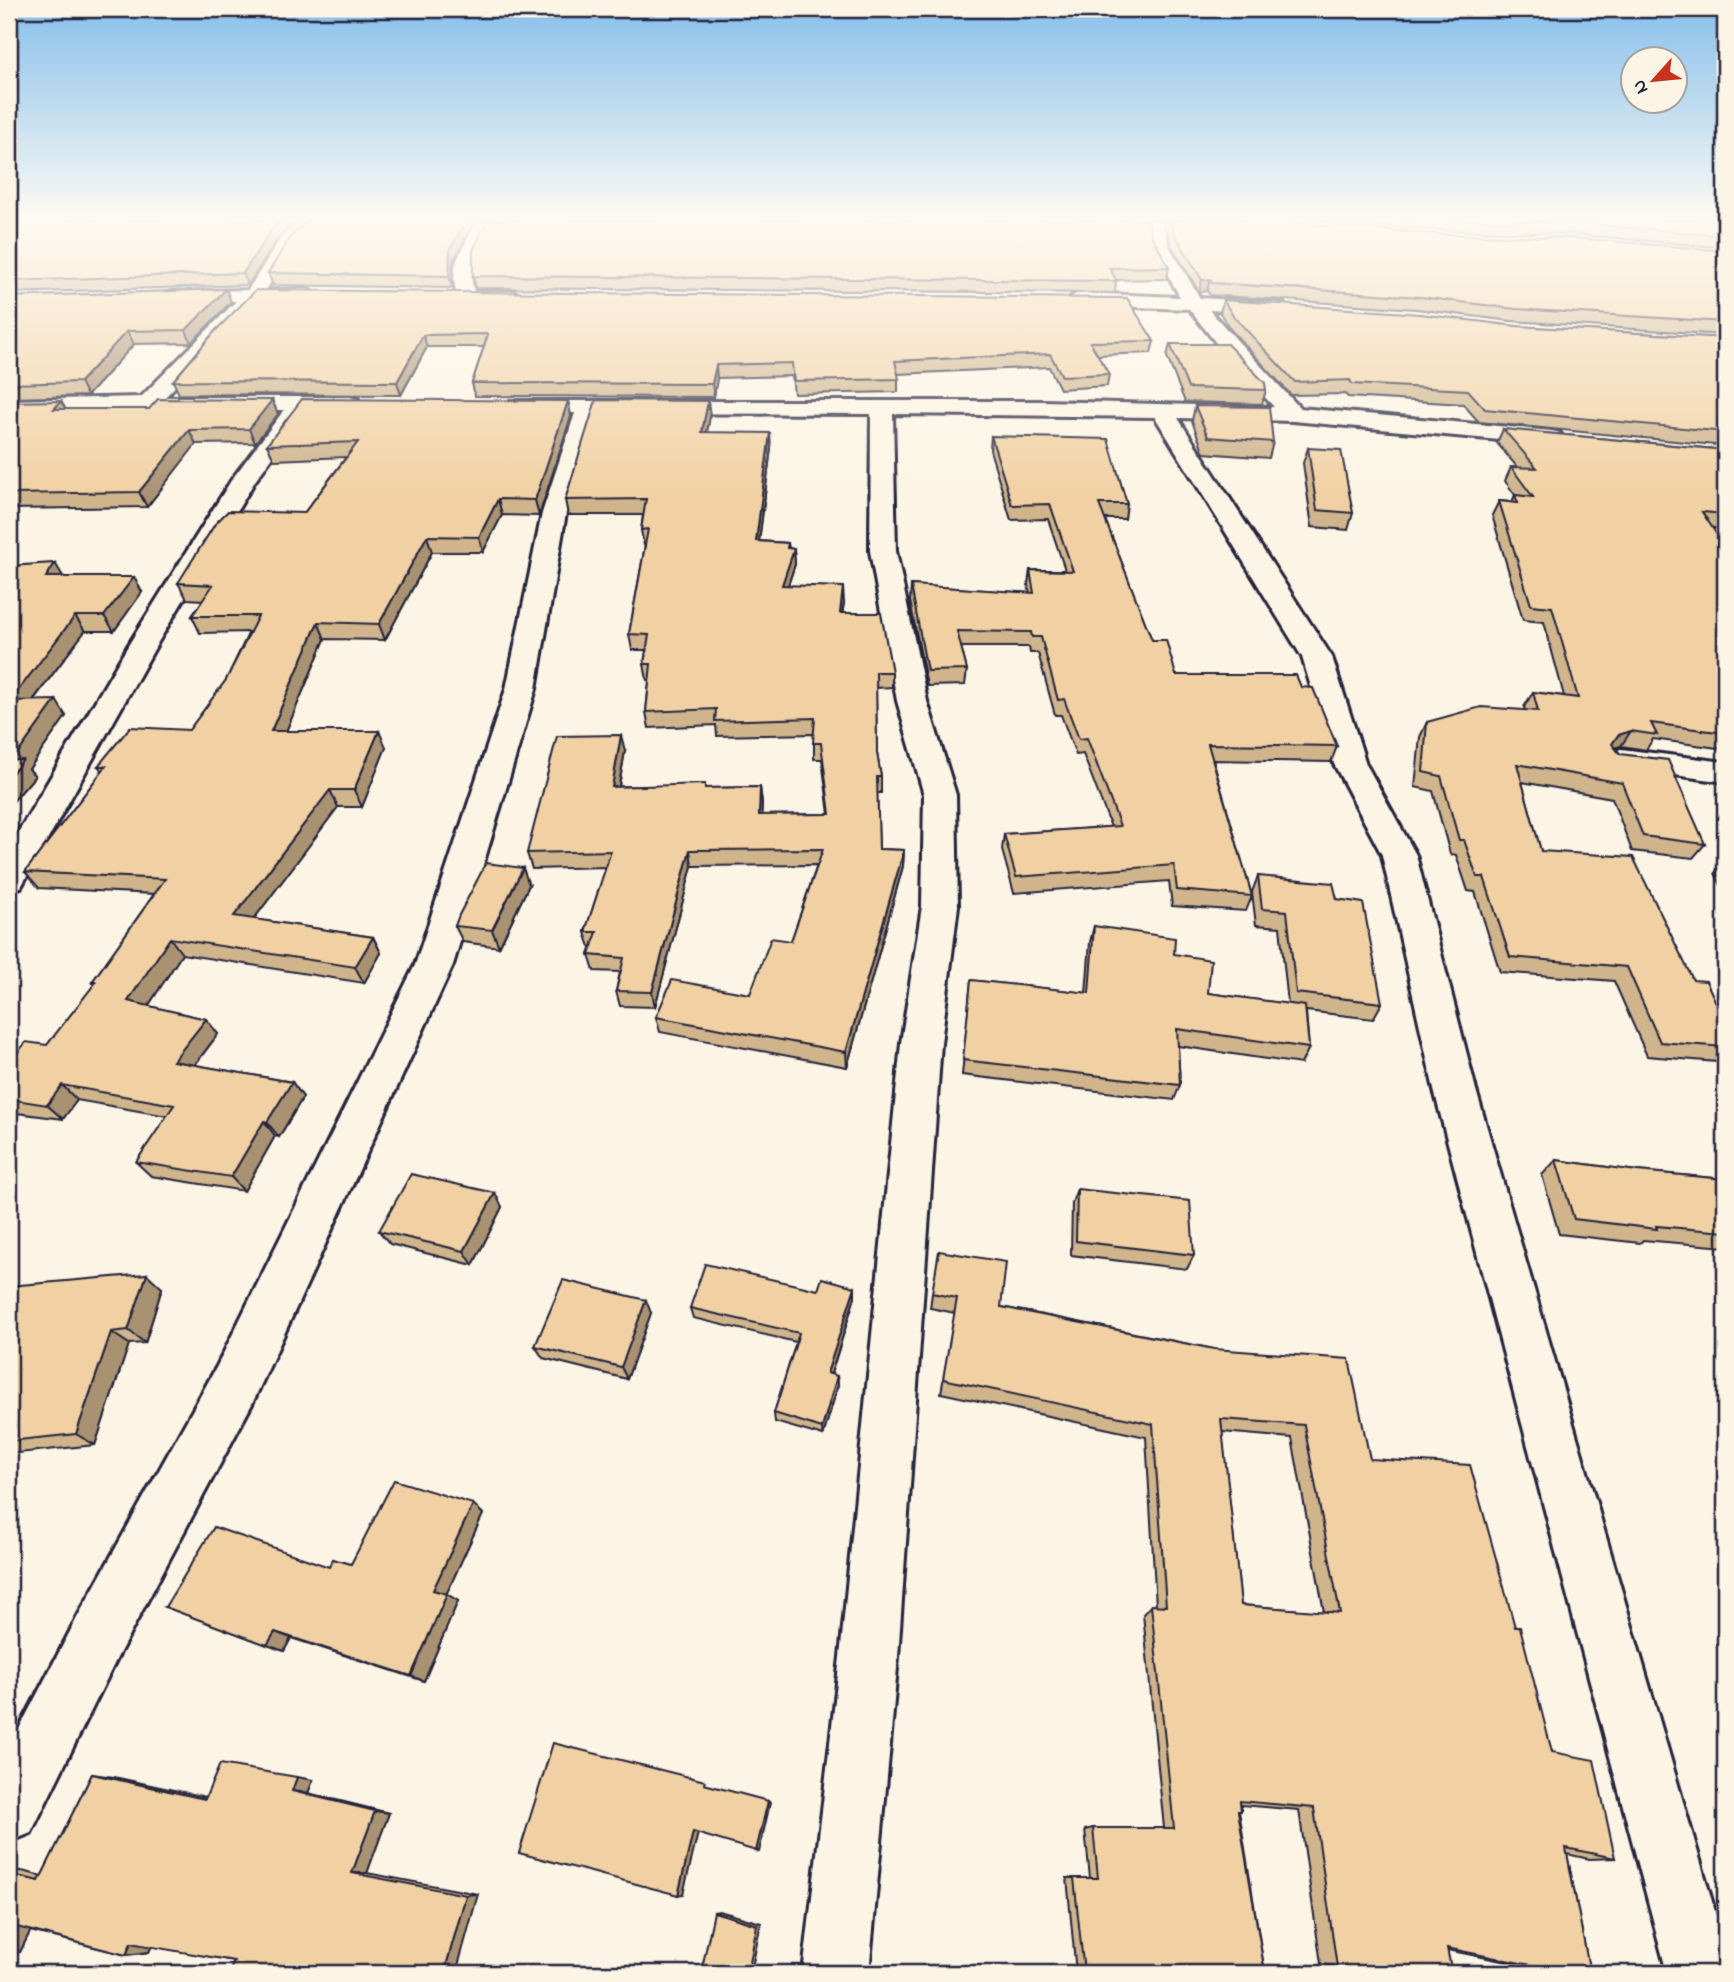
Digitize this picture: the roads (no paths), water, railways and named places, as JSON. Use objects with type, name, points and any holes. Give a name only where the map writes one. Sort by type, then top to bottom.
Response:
[{"type":"street","points":[[147,403],[236,312]]},
{"type":"street","points":[[1200,312],[1293,414]]},
{"type":"street","points":[[9,407],[147,403],[365,404]]},
{"type":"street","points":[[9,878],[136,656],[244,480],[300,404]]},
{"type":"street","points":[[494,405],[1162,410],[1293,414],[1570,439]]},
{"type":"street","points":[[9,1811],[98,1636],[235,1384],[435,965],[521,689],[554,513],[588,406]]},
{"type":"street","points":[[836,1973],[869,1657],[921,1043],[940,906],[940,795],[912,701],[883,551],[882,409]]},
{"type":"street","points":[[1162,410],[1317,657],[1350,764],[1399,855],[1455,1090],[1700,1973]]},
{"type":"street","points":[[1621,759],[1725,772]]}]
